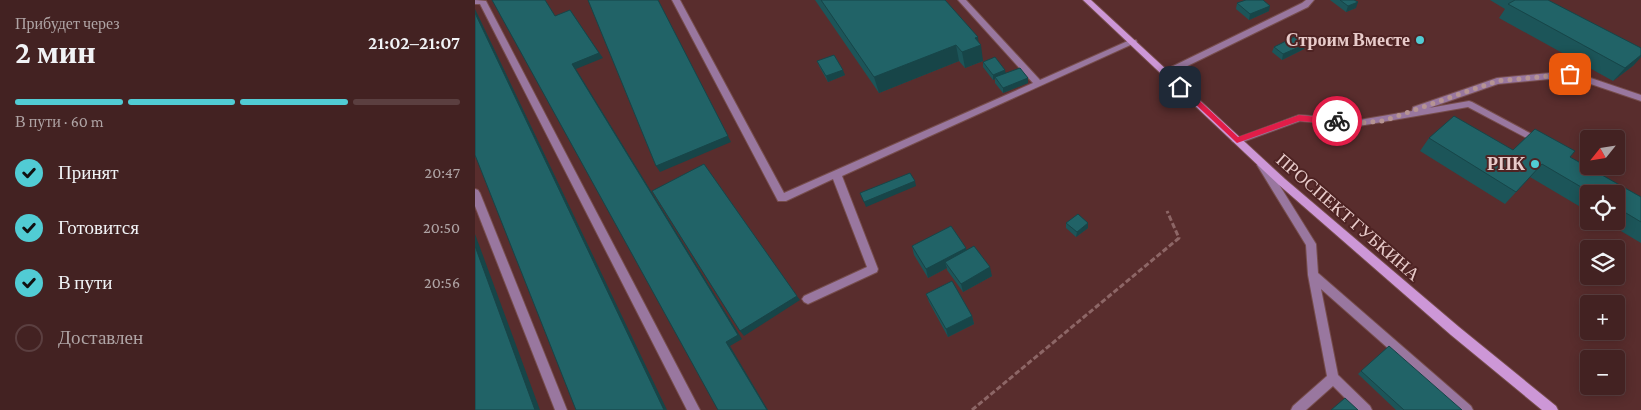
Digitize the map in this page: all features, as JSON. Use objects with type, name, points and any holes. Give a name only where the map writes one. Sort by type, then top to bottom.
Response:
[{"type":"street","name":"ПРОСПЕКТ ГУБКИНА","points":[[1087,0],[1260,162],[1455,331],[1552,410]]},
{"type":"lane","points":[[675,0],[782,198],[1133,42]]},
{"type":"lane","points":[[962,0],[1039,84]]},
{"type":"lane","points":[[475,2],[482,1],[694,410]]},
{"type":"lane","points":[[1166,73],[1305,2]]},
{"type":"lane","points":[[1383,121],[1497,81],[1570,74],[1641,98]]},
{"type":"lane","points":[[1237,140],[1299,118],[1359,123],[1383,121],[1469,104],[1544,144]]},
{"type":"lane","points":[[1260,162],[1311,244],[1313,275],[1333,378],[1366,410]]},
{"type":"lane","points":[[808,299],[873,269],[836,174]]},
{"type":"lane","points":[[475,193],[561,410]]},
{"type":"lane","points":[[1313,275],[1467,410]]},
{"type":"lane","points":[[1297,410],[1333,378]]},
{"type":"path","points":[[972,410],[1179,238],[1167,211]]},
{"type":"building","points":[[492,0],[545,0],[555,16],[570,10],[599,53],[572,64],[738,335],[726,342],[767,410],[718,410]]},
{"type":"building","points":[[588,0],[658,0],[728,136],[656,166]]},
{"type":"building","points":[[821,0],[945,0],[978,37],[975,38],[981,45],[962,52],[956,45],[874,77]]},
{"type":"building","points":[[1246,0],[1263,0],[1270,6],[1250,14],[1237,3]]},
{"type":"building","points":[[1340,0],[1354,0],[1358,2],[1348,6]]},
{"type":"building","points":[[1515,0],[1548,0],[1641,48],[1641,55],[1625,68],[1508,4]]},
{"type":"building","points":[[475,13],[664,410],[576,410],[475,155]]},
{"type":"building","points":[[1296,36],[1306,44],[1283,54],[1274,47]]},
{"type":"building","points":[[834,55],[843,70],[826,76],[817,61]]},
{"type":"building","points":[[995,57],[1005,70],[993,75],[983,62]]},
{"type":"building","points":[[1020,68],[1028,78],[1003,88],[995,77]]},
{"type":"building","points":[[1454,116],[1513,150],[1535,129],[1575,151],[1570,157],[1580,163],[1580,175],[1602,175],[1620,185],[1580,186],[1542,164],[1516,192],[1429,138]]},
{"type":"building","points":[[704,164],[797,296],[740,331],[652,191]]},
{"type":"building","points":[[910,173],[915,181],[864,202],[860,193]]},
{"type":"building","points":[[1625,188],[1641,197],[1641,222],[1625,212]]},
{"type":"building","points":[[1078,214],[1088,223],[1077,232],[1066,223]]},
{"type":"building","points":[[951,226],[966,248],[926,269],[912,246]]},
{"type":"building","points":[[475,246],[535,410],[475,410]]},
{"type":"building","points":[[974,246],[990,267],[961,284],[945,262]]},
{"type":"building","points":[[952,281],[972,316],[946,329],[926,294]]},
{"type":"building","points":[[1389,346],[1462,410],[1404,410],[1361,371]]},
{"type":"building","points":[[1345,398],[1358,410],[1331,410]]},
{"type":"way so far","points":[[1337,121],[1359,123],[1383,121],[1497,81],[1570,74]]},
{"type":"place","name":"Строим Вместе","points":[[1420,40]]},
{"type":"place","name":"РПК","points":[[1535,164]]},
{"type":"route","points":[[1180,87],[1237,140],[1299,118],[1337,121]]}]
